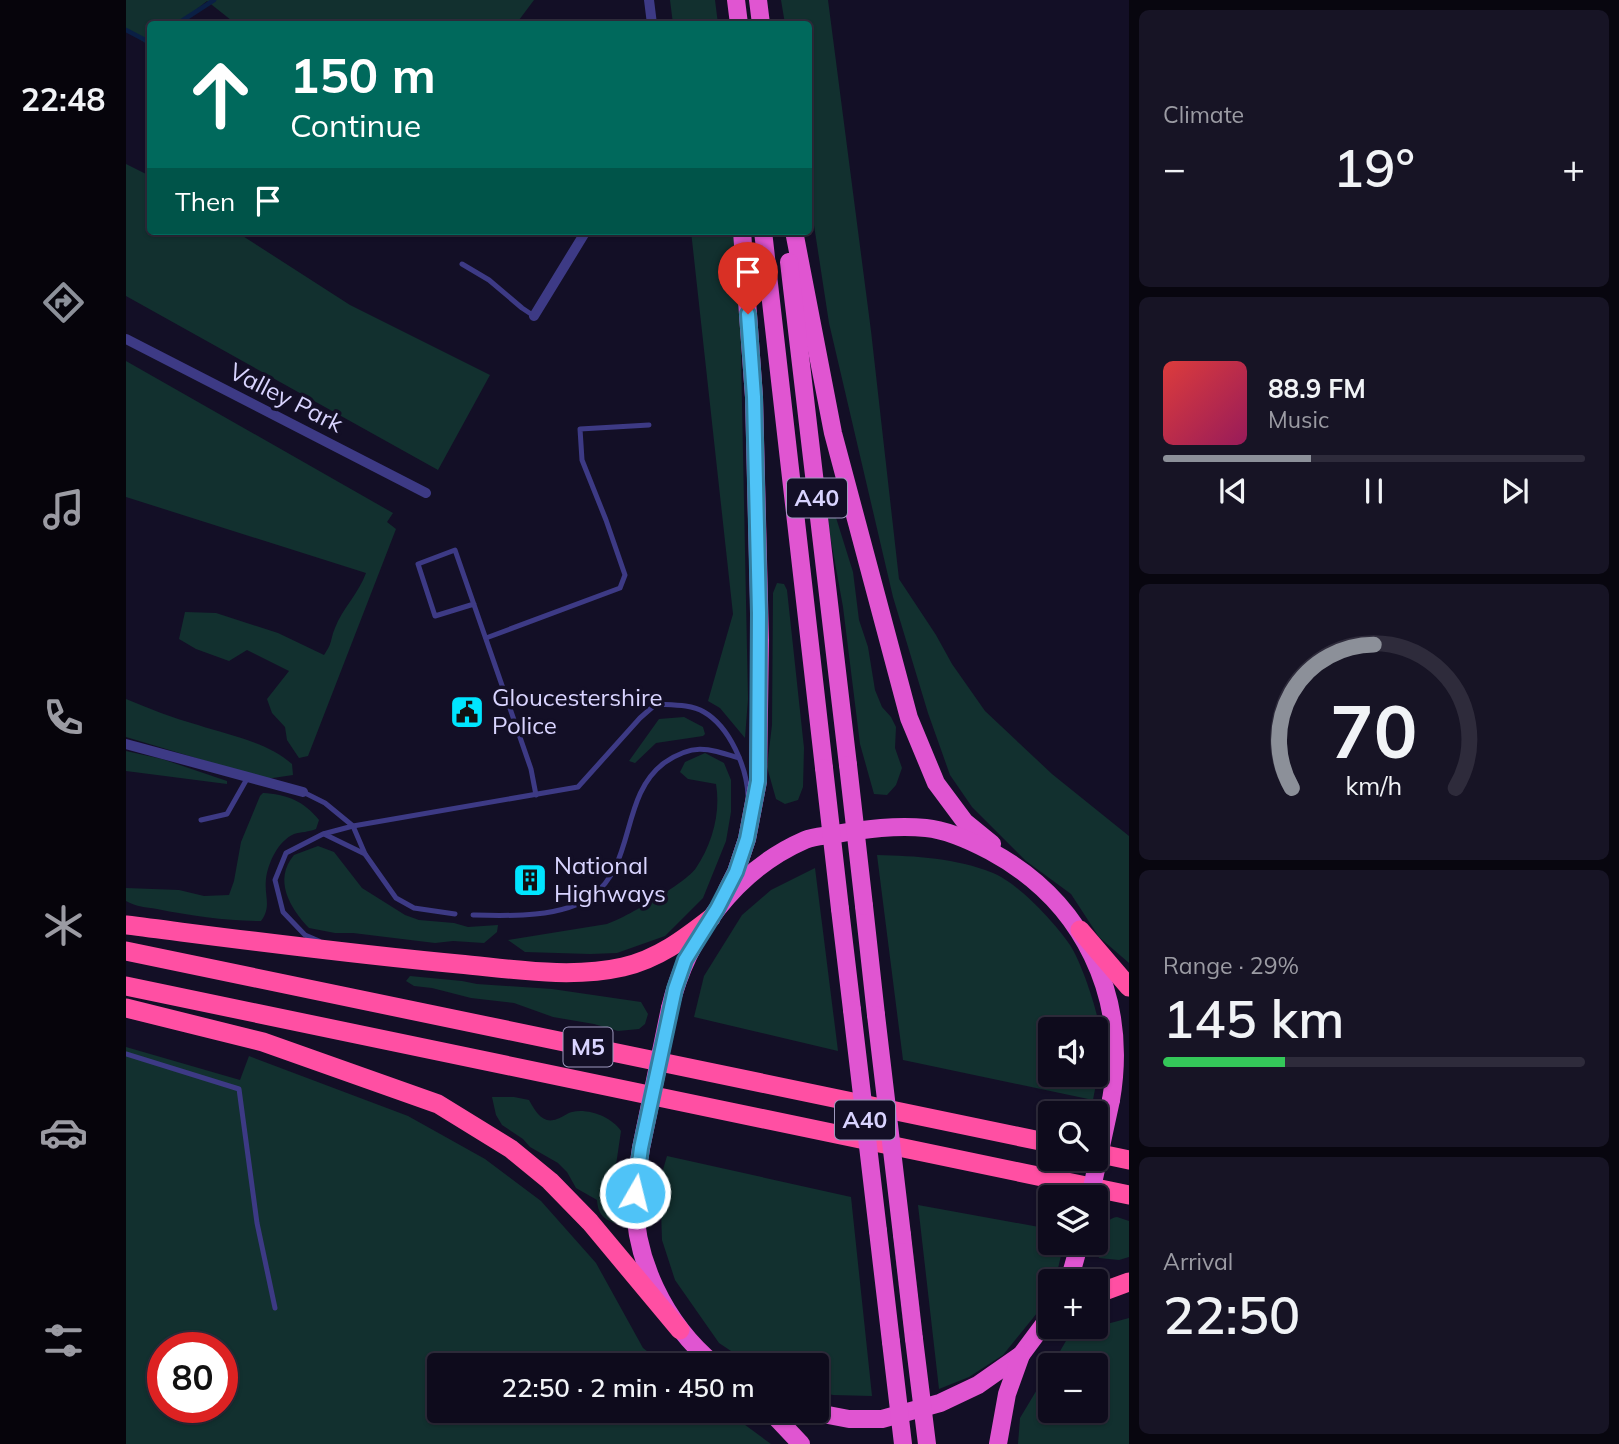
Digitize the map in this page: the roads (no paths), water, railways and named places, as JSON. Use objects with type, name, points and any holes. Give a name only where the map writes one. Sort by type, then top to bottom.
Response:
[{"type":"highway","points":[[728,0],[729,21]]},
{"type":"highway","points":[[736,0],[739,21]]},
{"type":"highway","points":[[758,0],[761,21]]},
{"type":"highway","points":[[680,1330],[652,1281],[639,1238],[635,1193],[641,1148],[670,1008],[685,960],[736,872],[747,839],[758,781],[760,640],[754,397],[742,235]]},
{"type":"highway","name":"A40","points":[[763,235],[903,1444]]},
{"type":"highway","name":"A40","points":[[786,235],[927,1444]]},
{"type":"highway","points":[[795,235],[833,433],[909,718],[936,783],[965,822],[1051,897],[1129,987]]},
{"type":"highway","points":[[126,925],[348,952],[549,972],[595,972],[626,967],[663,953],[714,913],[752,873],[772,857],[808,839],[876,828],[927,828],[974,842],[1018,866]]},
{"type":"highway","points":[[1080,930],[1103,976],[1113,1018],[1116,1061],[1111,1100],[1093,1185]]},
{"type":"highway","name":"M5","points":[[126,951],[1038,1141]]},
{"type":"highway","name":"M5","points":[[126,986],[1129,1195]]},
{"type":"highway","points":[[126,1008],[263,1042],[438,1104],[511,1149],[550,1181],[590,1222],[700,1353]]},
{"type":"highway","points":[[1108,1156],[1129,1160]]},
{"type":"highway","points":[[1108,1290],[1129,1282]]},
{"type":"highway","points":[[829,1415],[849,1419],[882,1419],[940,1403],[978,1385],[1021,1354],[1038,1333]]},
{"type":"highway","points":[[998,1444],[1007,1394],[1021,1354]]},
{"type":"highway","points":[[781,1423],[800,1444]]},
{"type":"street","points":[[649,0],[652,21]]},
{"type":"street","points":[[534,316],[584,235]]},
{"type":"street","name":"Valley Park","points":[[126,339],[426,493]]},
{"type":"street","points":[[126,744],[303,792]]},
{"type":"lane","points":[[463,264],[489,280],[534,316]]},
{"type":"lane","points":[[486,638],[620,588],[625,575],[582,460],[580,429],[649,425]]},
{"type":"lane","points":[[474,604],[435,616],[418,564],[455,550],[486,638],[531,769],[536,795]]},
{"type":"lane","points":[[348,952],[305,935],[283,912],[275,880],[286,853],[323,834],[353,825],[578,787],[656,704],[691,707],[704,712],[727,731],[739,758],[748,792],[747,839]]},
{"type":"lane","points":[[473,915],[510,916],[567,908],[592,897],[608,881],[621,852],[634,805],[646,782],[660,767],[680,752],[699,748],[739,758]]},
{"type":"lane","points":[[201,820],[228,814],[248,777]]},
{"type":"lane","points":[[303,792],[325,803],[353,825],[365,854],[396,898],[414,908],[455,914]]},
{"type":"lane","points":[[323,834],[365,854]]},
{"type":"lane","points":[[126,1054],[239,1089],[257,1223],[275,1308]]},
{"type":"waterway","points":[[182,21],[214,0]]},
{"type":"waterway","points":[[126,30],[147,41]]},
{"type":"place","name":"Gloucestershire Police","points":[[467,712]]},
{"type":"place","name":"National Highways","points":[[530,880]]}]
